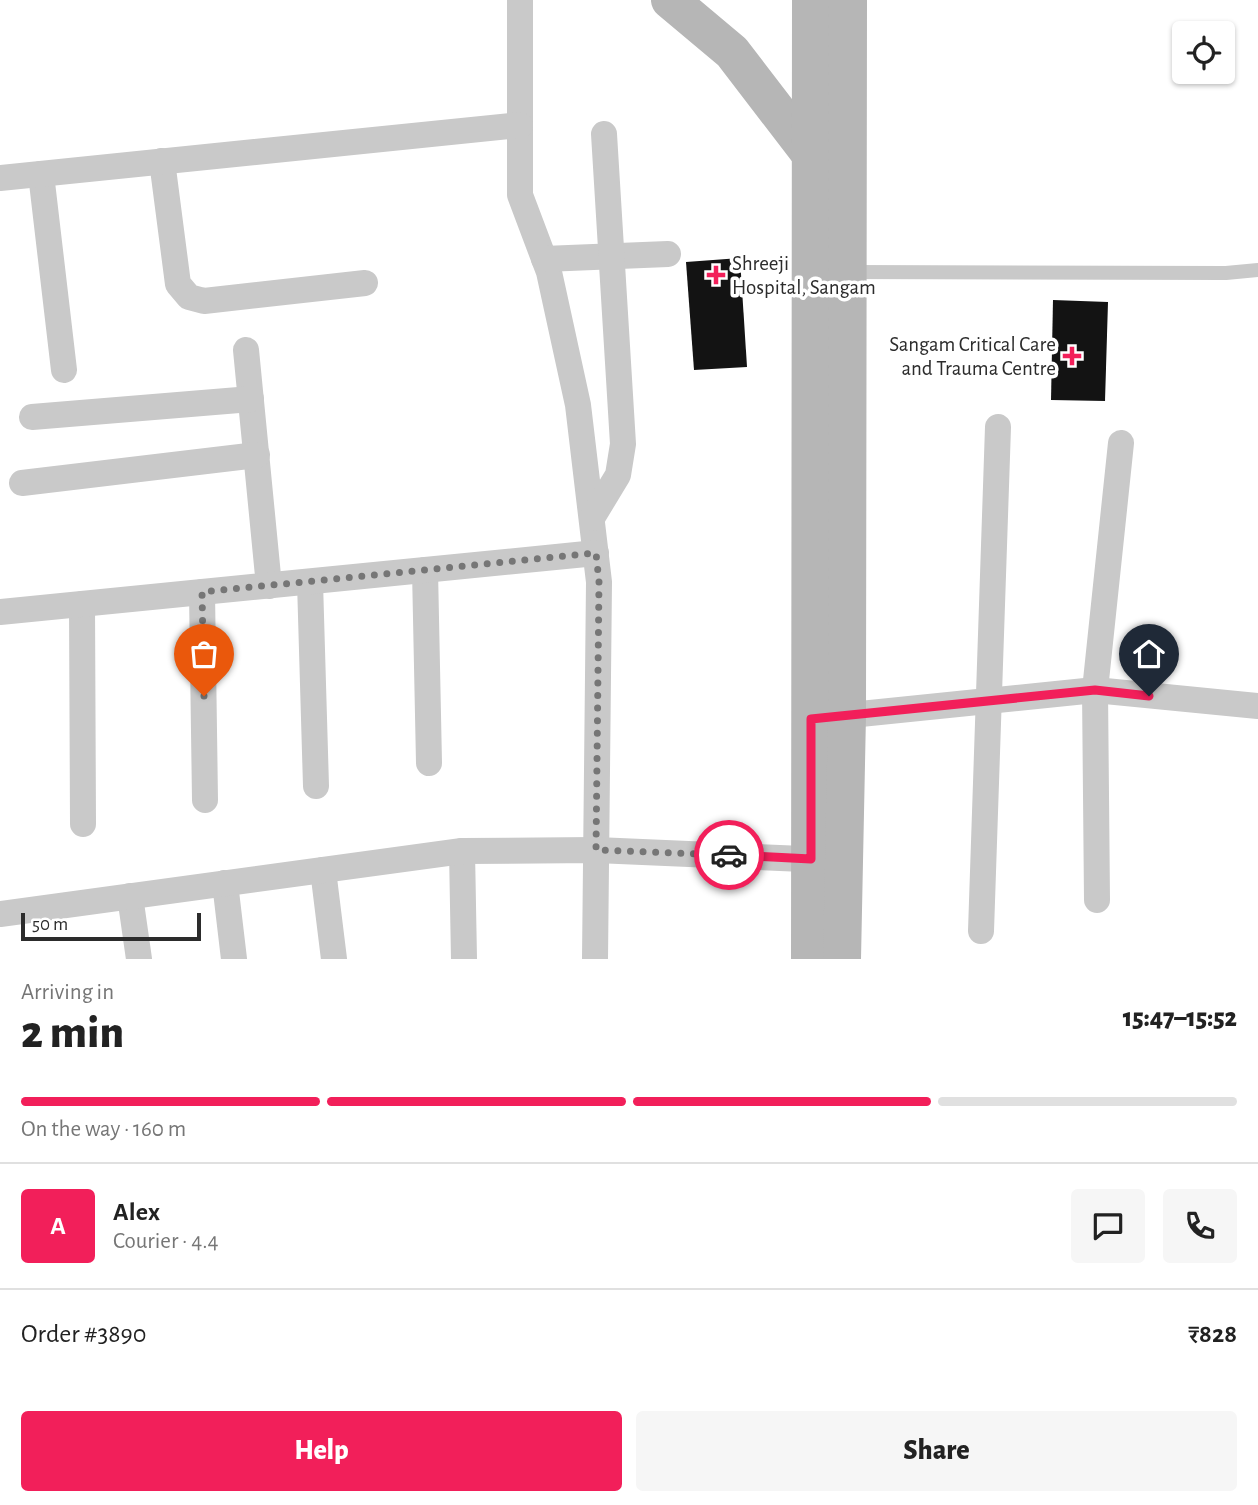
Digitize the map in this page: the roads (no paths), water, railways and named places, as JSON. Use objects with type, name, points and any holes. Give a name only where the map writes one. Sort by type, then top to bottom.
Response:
[{"type":"main road","points":[[670,0],[733,52],[811,155]]},
{"type":"main road","points":[[811,0],[811,155],[829,717]]},
{"type":"main road","points":[[810,959],[827,860],[829,717],[847,272],[848,0]]},
{"type":"main road","points":[[827,860],[842,959]]},
{"type":"street","points":[[520,0],[520,195],[549,272],[578,405],[599,582],[595,959]]},
{"type":"street","points":[[0,178],[520,125]]},
{"type":"street","points":[[592,518],[618,475],[623,444],[604,134]]},
{"type":"street","points":[[162,162],[178,284],[189,297],[204,301],[365,283]]},
{"type":"street","points":[[41,174],[64,370]]},
{"type":"street","points":[[544,259],[668,254]]},
{"type":"street","points":[[246,350],[269,586]]},
{"type":"street","points":[[32,417],[251,399]]},
{"type":"street","points":[[981,931],[998,428]]},
{"type":"street","points":[[1097,900],[1095,690],[1121,443]]},
{"type":"street","points":[[22,483],[257,454]]},
{"type":"street","points":[[0,612],[596,553]]},
{"type":"street","points":[[425,570],[429,763]]},
{"type":"street","points":[[310,582],[316,786]]},
{"type":"street","points":[[202,592],[205,800]]},
{"type":"street","points":[[82,604],[83,824]]},
{"type":"street","points":[[829,717],[1095,690],[1258,706]]},
{"type":"street","points":[[0,914],[462,851],[596,850],[827,860]]},
{"type":"street","points":[[462,851],[464,959]]},
{"type":"street","points":[[323,870],[334,959]]},
{"type":"street","points":[[225,883],[234,959]]},
{"type":"street","points":[[130,896],[139,959]]},
{"type":"lane","points":[[847,272],[1226,273],[1258,270]]},
{"type":"place","name":"Shreeji Hospital, Sangam","points":[[716,275]]},
{"type":"place","name":"Sangam Critical Care and Trauma Centre","points":[[1072,356]]}]
